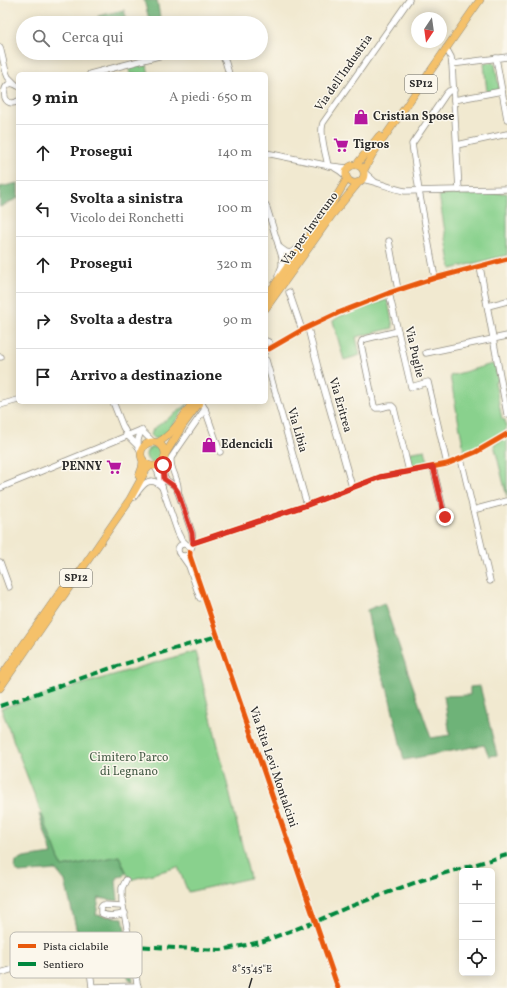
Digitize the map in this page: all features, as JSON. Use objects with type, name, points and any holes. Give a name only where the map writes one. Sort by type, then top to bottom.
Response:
[{"type":"main road","name":"SP12","points":[[357,164],[377,140],[475,0]]},
{"type":"main road","name":"SP12","points":[[447,47],[480,0]]},
{"type":"main road","name":"SP12","points":[[364,171],[372,155],[446,48]]},
{"type":"main road","points":[[357,164],[362,167],[364,177],[360,181],[353,183],[346,177],[347,168],[357,164]]},
{"type":"main road","name":"Via per Inveruno","points":[[268,295],[339,193],[346,177]]},
{"type":"main road","name":"Via per Inveruno","points":[[268,305],[332,215],[360,181]]},
{"type":"main road","points":[[191,404],[165,438],[148,443],[139,449],[143,460],[147,465],[152,466],[162,463],[166,457],[166,453],[183,424],[198,404]]},
{"type":"main road","points":[[155,442],[163,447],[166,453]]},
{"type":"main road","name":"SP12","points":[[0,678],[129,494],[140,475],[143,460]]},
{"type":"main road","name":"SP12","points":[[0,688],[123,509],[146,470],[152,466]]},
{"type":"street","name":"Via dell'Industria","points":[[330,166],[322,132],[323,123],[409,0]]},
{"type":"street","points":[[0,47],[8,77],[16,84]]},
{"type":"street","points":[[446,48],[451,56],[452,64],[459,190]]},
{"type":"street","points":[[452,64],[507,57]]},
{"type":"street","points":[[496,58],[507,119]]},
{"type":"street","points":[[98,72],[143,60]]},
{"type":"street","points":[[225,60],[228,72]]},
{"type":"street","points":[[6,72],[2,91],[3,97],[7,102]]},
{"type":"street","points":[[2,91],[9,84],[16,85]]},
{"type":"street","points":[[435,278],[412,144],[446,94],[449,91],[454,90]]},
{"type":"street","points":[[454,100],[502,91]]},
{"type":"street","points":[[0,100],[13,103],[16,101]]},
{"type":"street","points":[[457,144],[507,134]]},
{"type":"street","points":[[268,153],[347,168]]},
{"type":"street","points":[[330,166],[340,171],[346,177]]},
{"type":"street","points":[[364,171],[374,181]]},
{"type":"street","points":[[360,181],[374,181],[405,191],[507,189]]},
{"type":"street","points":[[268,215],[282,257],[280,273],[271,291]]},
{"type":"street","points":[[389,241],[398,290]]},
{"type":"street","points":[[279,247],[290,253],[296,251],[304,244]]},
{"type":"street","points":[[268,350],[302,330],[338,313],[389,293],[435,278],[507,260]]},
{"type":"street","points":[[480,267],[493,338],[504,384],[507,414]]},
{"type":"street","points":[[289,292],[302,330]]},
{"type":"street","name":"Via Puglie","points":[[389,293],[411,387],[428,382],[447,464]]},
{"type":"street","points":[[488,306],[507,301]]},
{"type":"street","name":"Via Eritrea","points":[[308,328],[352,488]]},
{"type":"street","points":[[398,331],[365,339],[361,344],[374,406],[378,408],[392,406],[394,408],[409,471]]},
{"type":"street","points":[[426,353],[507,336]]},
{"type":"street","points":[[268,341],[282,341]]},
{"type":"street","name":"Via Libia","points":[[268,367],[307,505]]},
{"type":"street","points":[[0,406],[16,401]]},
{"type":"street","points":[[114,404],[128,436],[139,449]]},
{"type":"street","points":[[201,404],[205,409],[220,452]]},
{"type":"street","points":[[178,492],[178,484],[171,458],[205,409]]},
{"type":"street","points":[[0,488],[141,430]]},
{"type":"street","points":[[141,430],[155,442]]},
{"type":"street","points":[[139,449],[138,440],[141,430]]},
{"type":"street","points":[[166,480],[174,486],[178,492],[192,533],[190,548],[188,556],[182,556],[179,554],[178,548],[182,545],[190,548],[380,477],[447,464],[476,452],[507,434]]},
{"type":"street","points":[[461,459],[490,581]]},
{"type":"street","name":"Via Rita Levi Montalcini","points":[[162,463],[169,505]]},
{"type":"street","name":"Via Rita Levi Montalcini","points":[[152,466],[158,472],[178,533],[181,539],[190,548],[190,556],[336,988]]},
{"type":"street","points":[[433,467],[445,517]]},
{"type":"street","points":[[166,480],[173,479],[174,472]]},
{"type":"street","points":[[123,509],[129,504],[144,483],[153,481],[162,487]]},
{"type":"street","points":[[473,510],[507,501]]},
{"type":"street","name":"Via Rita Levi Montalcini","points":[[178,533],[178,548]]},
{"type":"street","name":"Via Rita Levi Montalcini","points":[[182,556],[189,566],[212,630],[336,988]]},
{"type":"street","points":[[0,562],[9,587]]},
{"type":"street","points":[[0,675],[30,636]]},
{"type":"street","points":[[126,880],[122,888],[121,895],[128,932]]},
{"type":"street","points":[[122,906],[106,904],[101,906],[101,912],[104,915],[116,916],[125,913]]},
{"type":"street","points":[[0,974],[10,971]]},
{"type":"street","points":[[90,978],[92,987],[138,987]]},
{"type":"green space","points":[[144,0],[157,0],[160,16],[148,16]]},
{"type":"green space","points":[[124,10],[126,16],[98,16]]},
{"type":"green space","points":[[146,62],[148,72],[130,72],[129,68]]},
{"type":"green space","points":[[493,62],[495,64],[499,88],[498,90],[487,92],[484,63]]},
{"type":"green space","points":[[16,183],[16,199],[0,207],[0,187]]},
{"type":"green space","points":[[507,193],[507,255],[451,269],[439,195]]},
{"type":"green space","points":[[386,300],[388,301],[393,328],[356,337],[360,355],[344,360],[333,321],[340,316]]},
{"type":"green space","points":[[492,364],[495,365],[498,381],[495,382],[502,419],[505,420],[506,430],[504,433],[465,456],[450,376]]},
{"type":"green space","points":[[188,404],[167,433],[157,439],[153,438],[151,435],[153,429]]},
{"type":"green space","points":[[507,438],[507,497],[494,444]]},
{"type":"green space","points":[[151,447],[157,447],[162,452],[160,461],[157,463],[151,463],[146,458],[146,452]]},
{"type":"green space","points":[[425,450],[429,465],[411,469],[407,453]]},
{"type":"green space","points":[[384,603],[431,738],[450,735],[444,696],[470,695],[470,687],[480,686],[497,755],[489,756],[484,745],[404,760],[388,691],[372,636],[367,610]]},
{"type":"green space","name":"Cimitero Parco di Legnano","points":[[195,651],[250,878],[188,892],[178,867],[130,880],[119,856],[62,867],[1,708]]},
{"type":"green space","points":[[39,814],[42,815],[62,867],[119,856],[126,872],[124,876],[118,877],[116,881],[118,901],[99,898],[96,915],[123,918],[125,932],[77,932],[65,881],[56,870],[19,873],[15,869],[16,861],[24,858],[52,854]]},
{"type":"marked path","points":[[0,706],[111,668],[217,636]]},
{"type":"marked path","points":[[142,946],[221,950],[261,942],[422,880],[507,855]]},
{"type":"cycle path","points":[[269,349],[302,330],[338,313],[389,293],[435,278],[507,259]]},
{"type":"cycle path","points":[[193,543],[307,505],[380,477],[447,464],[476,452],[507,434]]},
{"type":"cycle path","points":[[190,552],[190,556],[338,988]]},
{"type":"place","name":"Cristian Spose","points":[[361,117]]},
{"type":"place","name":"Tigros","points":[[341,145]]},
{"type":"place","name":"Edencicli","points":[[209,445]]},
{"type":"place","name":"PENNY","points":[[114,467]]},
{"type":"route","points":[[163,465],[164,479],[174,486],[178,492],[192,533],[193,543],[307,505],[380,477],[433,467],[445,517]]}]
